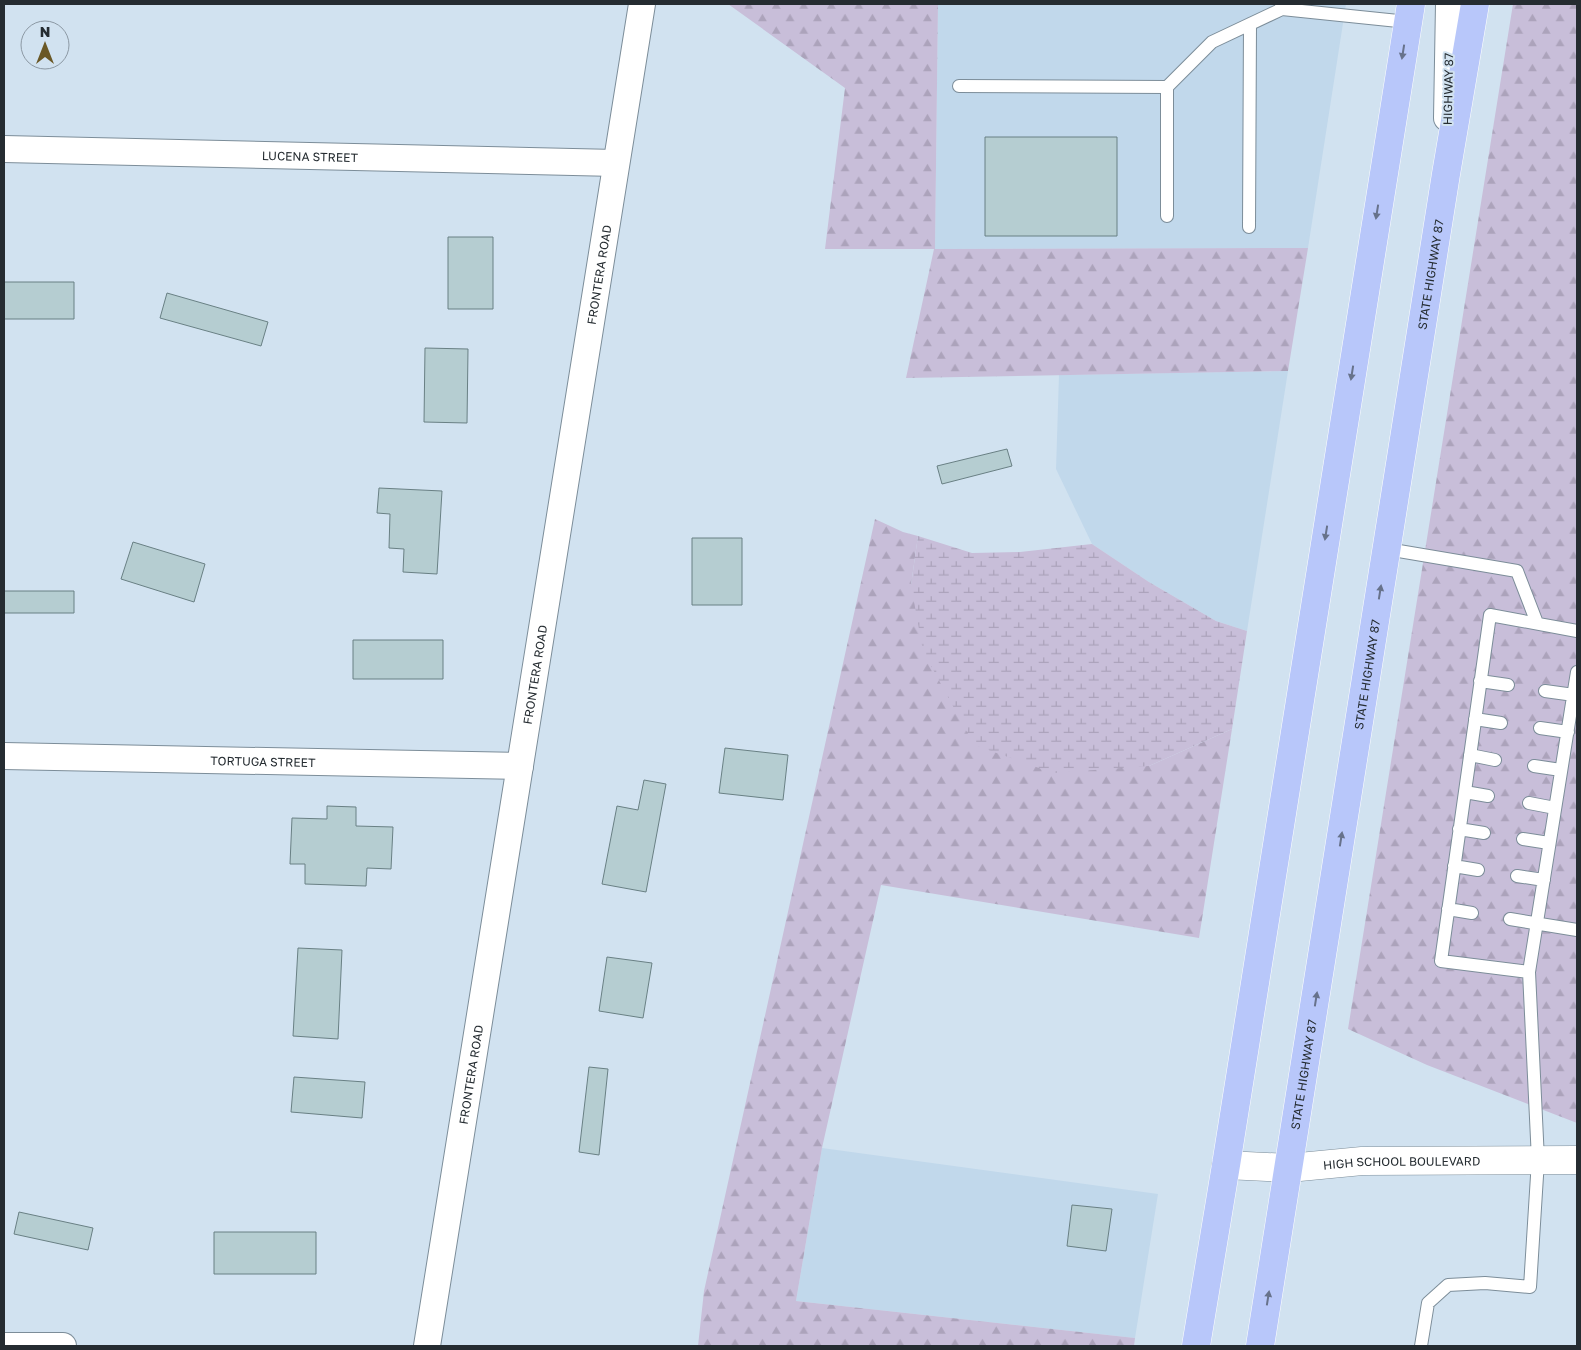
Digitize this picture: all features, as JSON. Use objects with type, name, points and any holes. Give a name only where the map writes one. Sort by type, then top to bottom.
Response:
[{"type":"highway","name":"STATE HIGHWAY 87","points":[[1260,1346],[1446,174],[1475,4]]},
{"type":"highway","points":[[1196,1346],[1409,13]]},
{"type":"street","name":"FRONTERA ROAD","points":[[427,1346],[642,4]]},
{"type":"street","name":"HIGHWAY 87","points":[[1446,174],[1449,4]]},
{"type":"street","name":"LUCENA STREET","points":[[4,148],[616,163]]},
{"type":"street","name":"TORTUGA STREET","points":[[4,756],[520,766]]},
{"type":"street","name":"HIGH SCHOOL BOULEVARD","points":[[1226,1165],[1289,1168],[1362,1161],[1577,1160]]},
{"type":"street","points":[[4,1346],[63,1346]]},
{"type":"lane","points":[[1167,216],[1167,87],[1212,42],[1282,6],[1409,13]]},
{"type":"lane","points":[[1249,227],[1250,24]]},
{"type":"lane","points":[[959,86],[1167,87]]},
{"type":"lane","points":[[1387,549],[1517,571],[1536,623]]},
{"type":"lane","points":[[1529,972],[1441,961],[1459,829],[1490,615],[1577,631]]},
{"type":"lane","points":[[1421,1346],[1428,1303],[1448,1284],[1485,1283],[1530,1287],[1538,1160],[1529,972],[1577,672]]},
{"type":"lane","points":[[1480,681],[1508,685]]},
{"type":"lane","points":[[1545,691],[1574,696]]},
{"type":"lane","points":[[1475,719],[1501,723]]},
{"type":"lane","points":[[1540,728],[1568,732]]},
{"type":"lane","points":[[1470,755],[1495,760]]},
{"type":"lane","points":[[1534,766],[1562,770]]},
{"type":"lane","points":[[1465,792],[1488,796]]},
{"type":"lane","points":[[1529,803],[1555,808]]},
{"type":"lane","points":[[1459,829],[1484,833]]},
{"type":"lane","points":[[1523,839],[1549,843]]},
{"type":"lane","points":[[1454,866],[1478,870]]},
{"type":"lane","points":[[1517,876],[1544,880]]},
{"type":"lane","points":[[1448,909],[1472,913]]},
{"type":"lane","points":[[1510,919],[1577,930]]},
{"type":"shaded area","points":[[938,4],[1346,4],[1308,248],[935,249]]},
{"type":"shaded area","points":[[1288,371],[1247,631],[1216,621],[1149,582],[1092,544],[1056,469],[1059,375]]},
{"type":"shaded area","points":[[822,1148],[1158,1194],[1135,1338],[796,1301]]},
{"type":"green space","points":[[728,4],[938,4],[935,249],[1308,248],[1288,371],[906,378],[934,249],[825,249],[845,88]]},
{"type":"green space","points":[[1513,4],[1577,4],[1577,1123],[1427,1065],[1348,1029]]},
{"type":"green space","points":[[875,519],[903,532],[918,536],[911,585],[1149,766],[1232,729],[1199,938],[881,885],[822,1148],[796,1301],[1135,1338],[1134,1346],[698,1346],[704,1291]]},
{"type":"green space","points":[[918,536],[972,553],[1020,552],[1092,544],[1149,582],[1216,621],[1247,631],[1232,729],[1149,766],[1053,773],[974,745],[923,651],[911,585]]},
{"type":"building","points":[[985,137],[1117,137],[1117,236],[985,236]]},
{"type":"building","points":[[448,237],[493,237],[493,309],[448,309]]},
{"type":"building","points":[[4,282],[74,282],[74,319],[4,319]]},
{"type":"building","points":[[167,293],[268,322],[261,346],[160,318]]},
{"type":"building","points":[[425,348],[468,349],[467,423],[424,422]]},
{"type":"building","points":[[1007,449],[1012,466],[942,484],[937,466]]},
{"type":"building","points":[[379,488],[442,491],[437,574],[403,572],[404,549],[389,548],[390,514],[377,513]]},
{"type":"building","points":[[692,538],[742,538],[742,605],[692,605]]},
{"type":"building","points":[[133,542],[205,564],[194,602],[121,579]]},
{"type":"building","points":[[4,591],[74,591],[74,613],[4,613]]},
{"type":"building","points":[[353,640],[443,640],[443,679],[353,679]]},
{"type":"building","points":[[725,748],[788,755],[783,800],[719,793]]},
{"type":"building","points":[[644,780],[666,784],[646,892],[602,884],[617,806],[638,810]]},
{"type":"building","points":[[327,806],[356,807],[356,826],[393,827],[391,869],[367,868],[366,886],[305,884],[305,864],[290,864],[292,818],[327,819]]},
{"type":"building","points":[[298,948],[342,950],[338,1039],[293,1036]]},
{"type":"building","points":[[607,957],[652,963],[643,1018],[599,1011]]},
{"type":"building","points":[[589,1067],[608,1069],[599,1155],[579,1152]]},
{"type":"building","points":[[294,1077],[365,1082],[362,1118],[291,1112]]},
{"type":"building","points":[[1072,1205],[1112,1209],[1106,1251],[1067,1246]]},
{"type":"building","points":[[19,1212],[93,1228],[88,1250],[14,1234]]},
{"type":"building","points":[[214,1232],[316,1232],[316,1274],[214,1274]]}]
